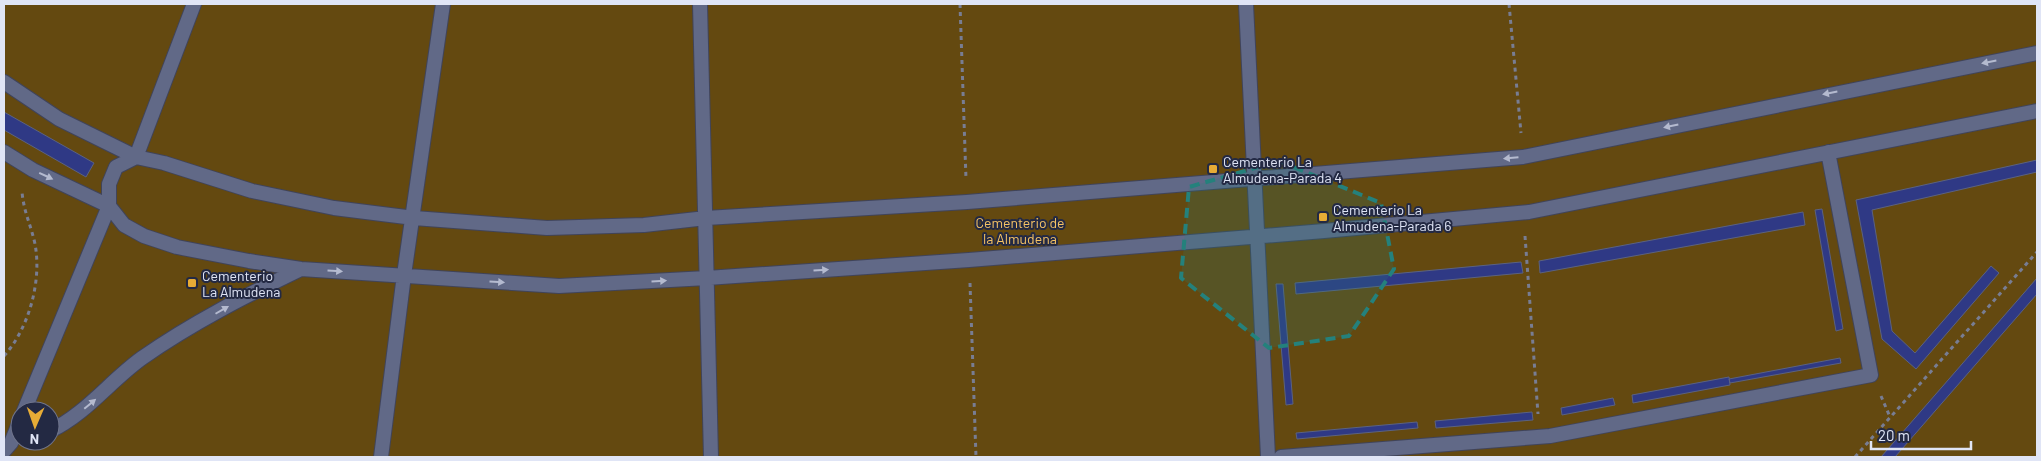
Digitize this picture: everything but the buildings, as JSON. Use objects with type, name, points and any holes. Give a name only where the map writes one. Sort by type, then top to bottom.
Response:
[{"type":"lane","points":[[28,401],[109,206],[109,184],[116,167],[136,157],[194,4]]},
{"type":"lane","points":[[381,457],[404,275],[414,218],[444,4]]},
{"type":"lane","points":[[700,4],[711,457]]},
{"type":"lane","points":[[1246,4],[1268,457]]},
{"type":"lane","points":[[4,82],[59,119],[136,157],[164,163],[252,191],[334,208],[414,218],[547,228],[644,225],[706,218],[967,202],[1523,157],[2037,53]]},
{"type":"lane","points":[[4,152],[33,170],[109,206],[124,225],[144,236],[177,247],[301,269],[559,286],[969,260],[1256,237],[1529,212],[2037,111]]},
{"type":"lane","points":[[1282,457],[1550,436],[1871,375],[1828,152]]},
{"type":"lane","points":[[60,425],[87,407],[141,359],[250,294],[301,269]]},
{"type":"path","points":[[960,4],[967,202]]},
{"type":"path","points":[[1509,4],[1523,157]]},
{"type":"path","points":[[4,356],[12,348],[26,317],[37,280],[34,244],[24,210],[22,186],[33,170]]},
{"type":"path","points":[[1855,457],[2037,252]]},
{"type":"path","points":[[1528,253],[1538,413]]},
{"type":"path","points":[[969,260],[976,457]]},
{"type":"highlighted area","points":[[1279,161],[1381,203],[1394,269],[1349,336],[1269,348],[1181,278],[1189,187]]},
{"type":"green space","name":"Cementerio de la Almudena","points":[[4,4],[2037,4],[2037,457],[4,457]]},
{"type":"place","name":"Cementerio La Almudena-Parada 4","points":[[1213,169]]},
{"type":"place","name":"Cementerio La Almudena-Parada 6","points":[[1323,217]]},
{"type":"place","name":"Cementerio La Almudena","points":[[192,283]]}]
